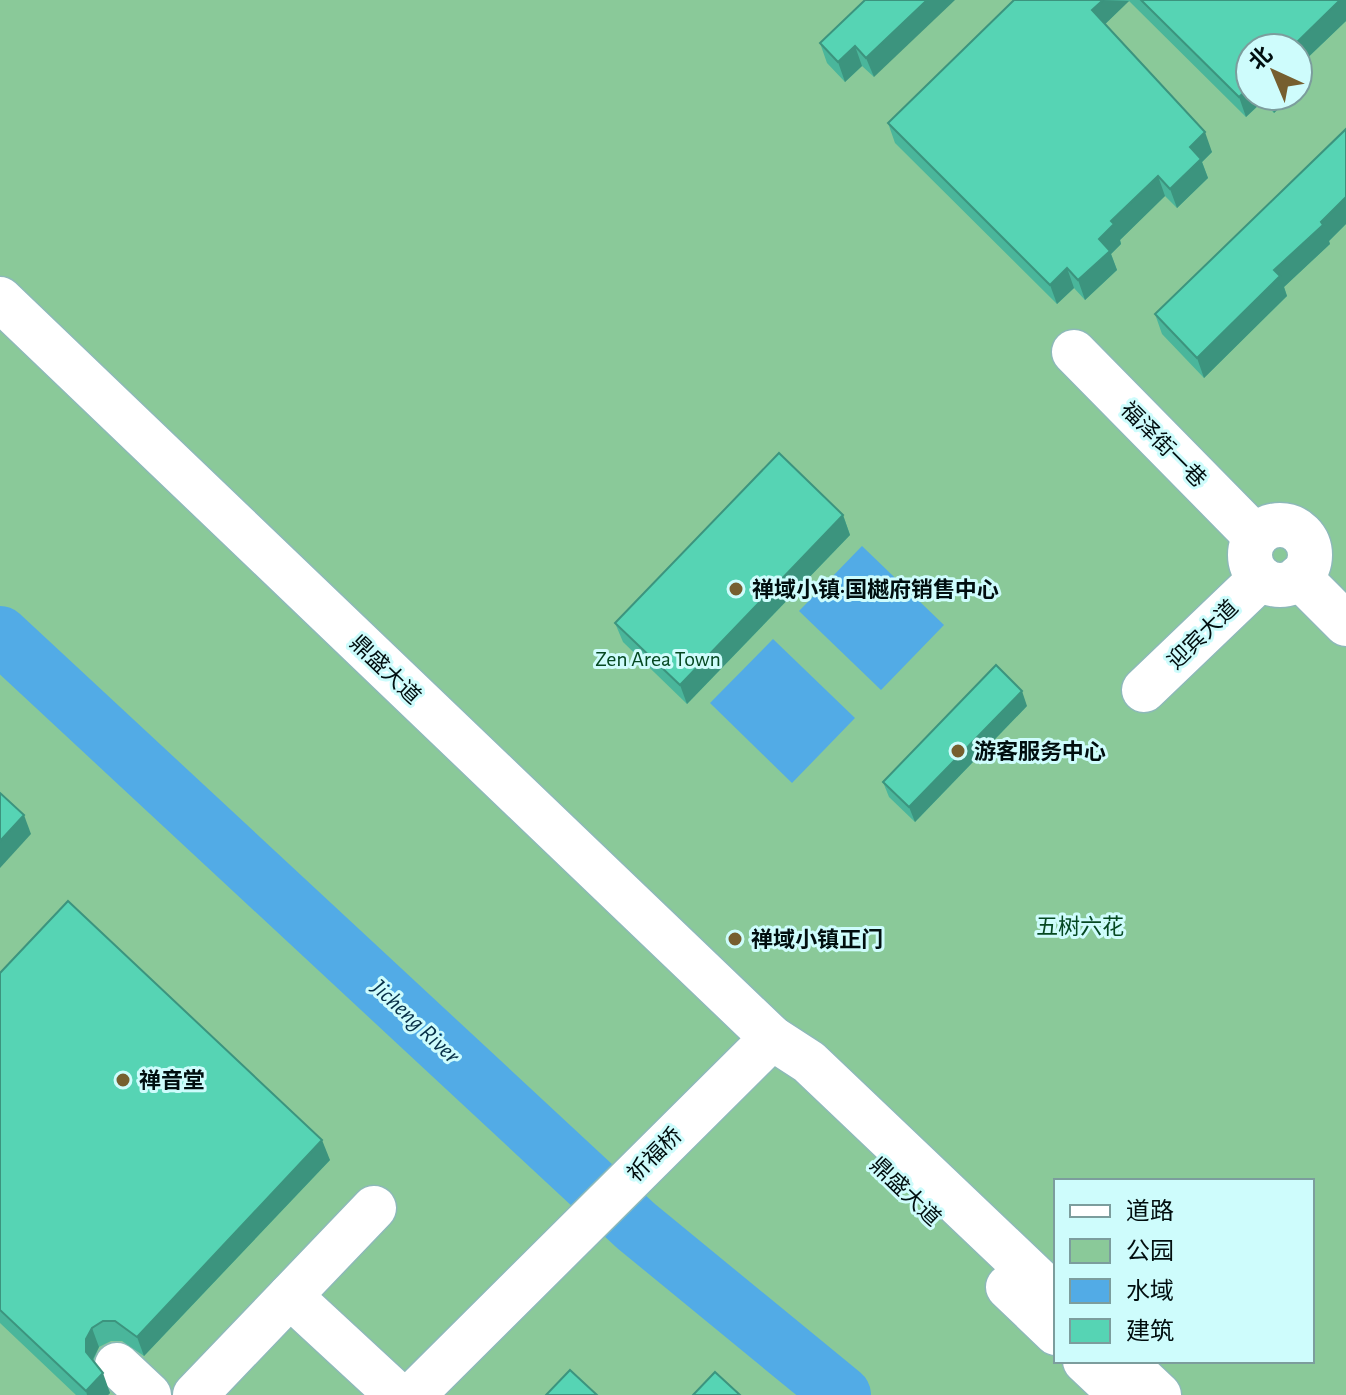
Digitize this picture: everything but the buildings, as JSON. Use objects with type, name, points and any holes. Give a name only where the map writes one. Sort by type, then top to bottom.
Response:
[{"type":"street","name":"鼎盛大道","points":[[0,299],[772,1038],[809,1062],[1054,1295]]},
{"type":"street","name":"福泽街一巷","points":[[1074,352],[1304,581]]},
{"type":"street","name":"迎宾大道","points":[[1144,690],[1304,581]]},
{"type":"street","name":"鼎盛大道","points":[[772,1038],[791,1081],[1054,1331]]},
{"type":"street","name":"祈福桥","points":[[413,1395],[772,1038]]},
{"type":"street","points":[[195,1395],[374,1208]]},
{"type":"street","points":[[290,1296],[397,1395]]},
{"type":"street","points":[[1087,1363],[1121,1395]]},
{"type":"street","points":[[1125,1363],[1159,1395]]},
{"type":"street","points":[[117,1365],[149,1395]]},
{"type":"green space","name":"Zen Area Town","points":[[0,0],[1346,0],[1346,1395],[0,1395]]},
{"type":"water","points":[[862,546],[944,625],[881,690],[799,611]]},
{"type":"water","points":[[773,639],[855,718],[792,783],[710,703]]},
{"type":"waterway","name":"Jicheng River","points":[[0,635],[636,1226],[842,1395]]},
{"type":"place","name":"禅域小镇·国樾府销售中心","points":[[736,589]]},
{"type":"place","name":"游客服务中心","points":[[958,751]]},
{"type":"place","name":"禅域小镇正门","points":[[735,939]]},
{"type":"place","name":"禅音堂","points":[[123,1080]]},
{"type":"park label","name":"五树六花","points":[[1080,926]]}]
